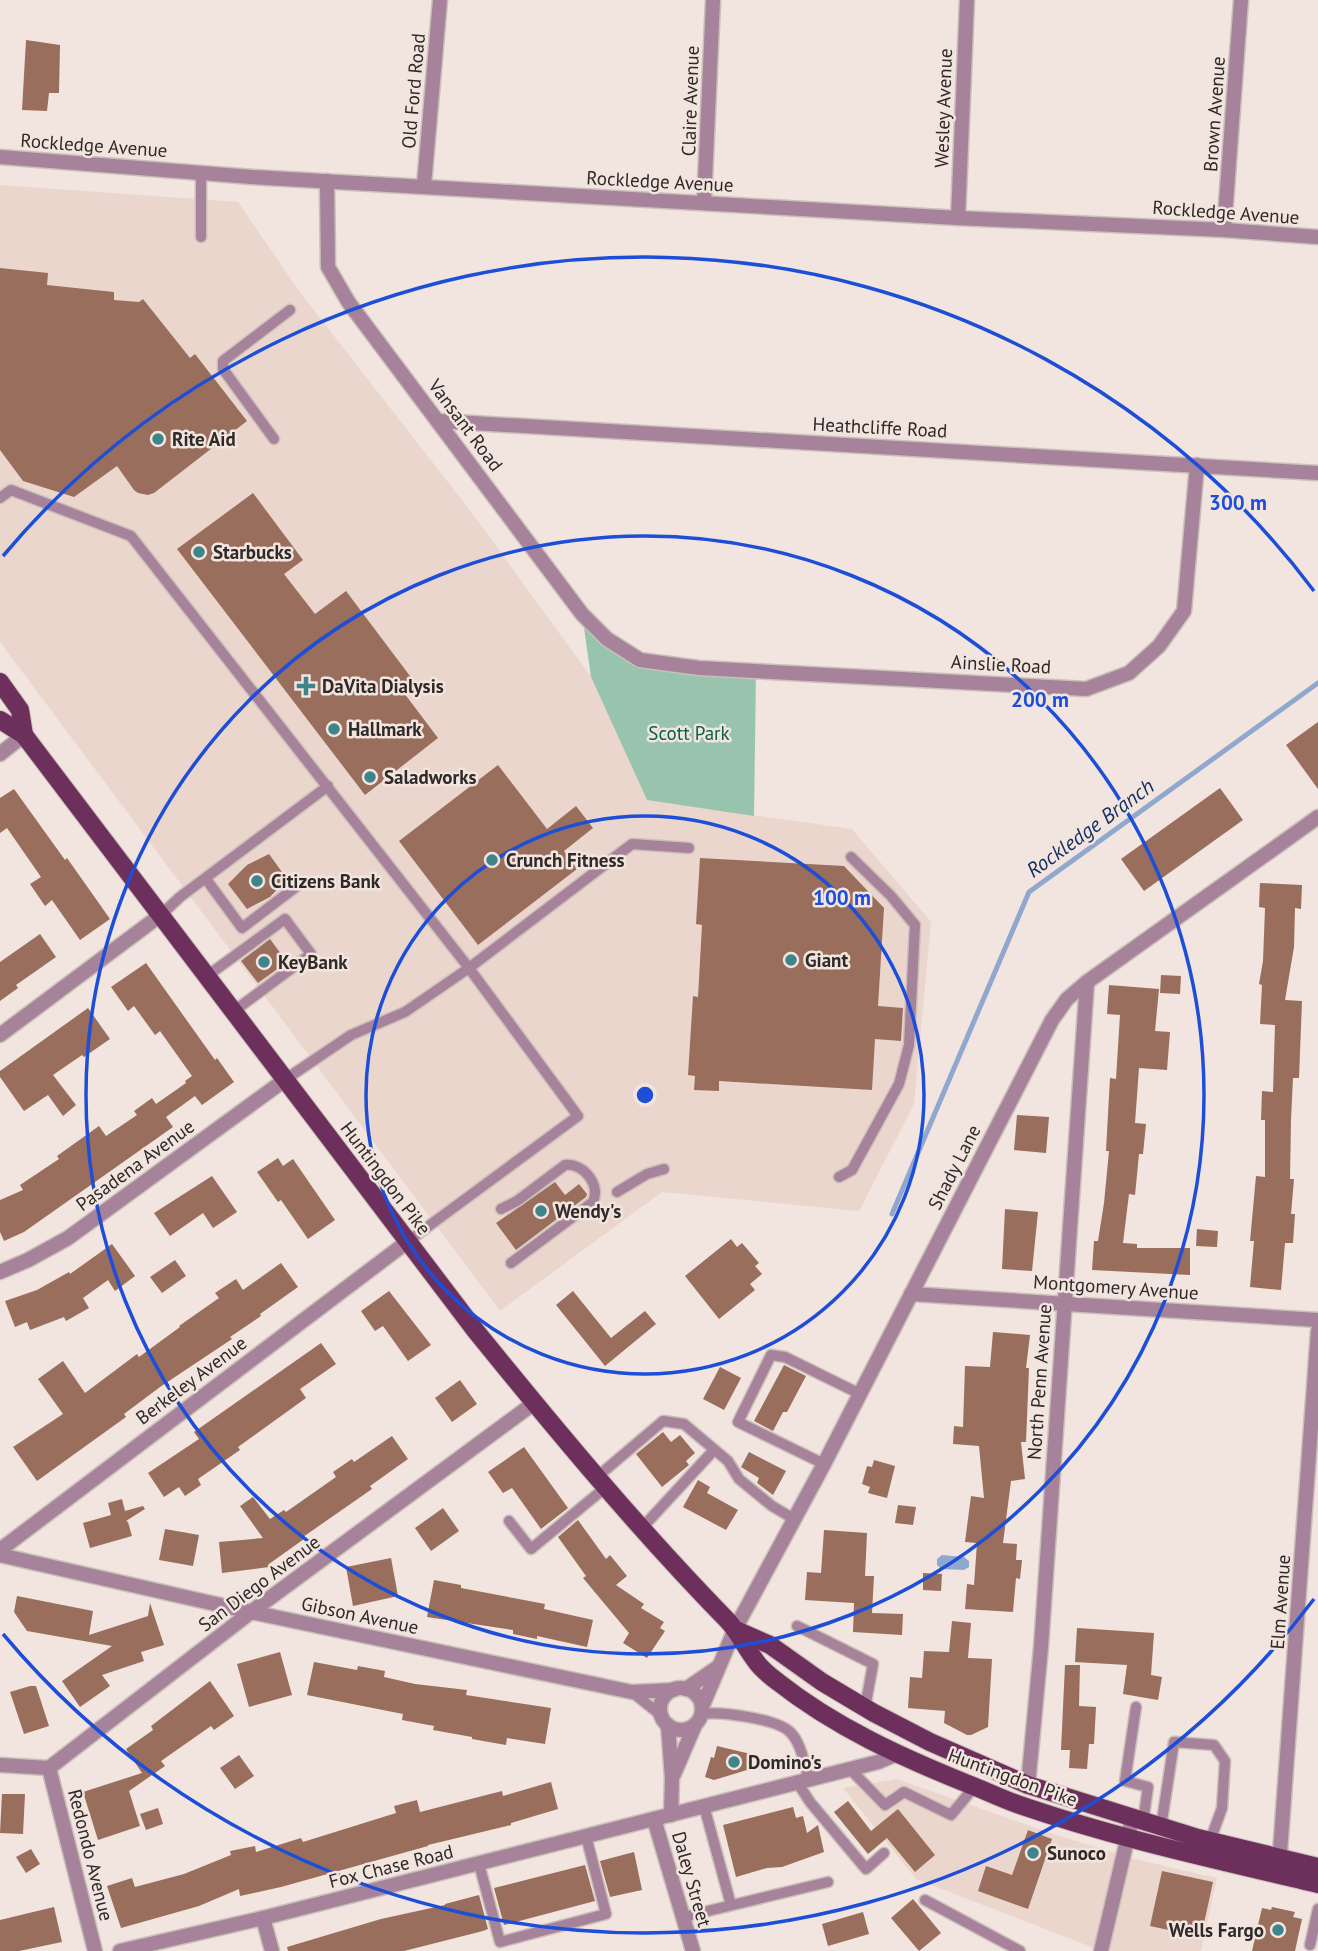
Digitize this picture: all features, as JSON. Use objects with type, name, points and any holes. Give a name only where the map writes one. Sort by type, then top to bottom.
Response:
[{"type":"main road","name":"Huntingdon Pike","points":[[0,682],[20,710],[24,735]]},
{"type":"main road","name":"Huntingdon Pike","points":[[0,720],[24,735],[162,914],[407,1242],[534,1403],[677,1570],[735,1629],[757,1663],[776,1681],[811,1706],[897,1754],[1015,1803],[1127,1836],[1279,1867],[1318,1867]]},
{"type":"main road","name":"Huntingdon Pike","points":[[735,1629],[771,1645],[864,1708],[930,1742],[1028,1785],[1210,1841],[1318,1884]]},
{"type":"street","name":"Old Ford Road","points":[[424,186],[440,0]]},
{"type":"street","name":"Claire Avenue","points":[[704,203],[713,0]]},
{"type":"street","name":"Wesley Avenue","points":[[958,218],[967,0]]},
{"type":"street","name":"Brown Avenue","points":[[1224,230],[1241,0]]},
{"type":"street","name":"Rockledge Avenue","points":[[0,157],[327,181],[1318,237]]},
{"type":"street","name":"Vansant Road","points":[[327,181],[328,267],[349,303],[582,614],[607,639],[640,660]]},
{"type":"street","name":"Heathcliffe Road","points":[[439,421],[1318,473]]},
{"type":"street","name":"Ainslie Road","points":[[640,660],[699,668],[1086,689],[1129,673],[1159,646],[1184,611],[1197,465]]},
{"type":"street","points":[[0,754],[24,735]]},
{"type":"street","name":"Shady Lane","points":[[735,1629],[824,1464],[1052,1020],[1067,999],[1318,817]]},
{"type":"street","points":[[0,1035],[162,914]]},
{"type":"street","name":"North Penn Avenue","points":[[1028,1785],[1041,1647],[1087,982]]},
{"type":"street","name":"Pasadena Avenue","points":[[0,1272],[68,1238],[286,1079]]},
{"type":"street","name":"Berkeley Avenue","points":[[0,1553],[407,1242]]},
{"type":"street","name":"Montgomery Avenue","points":[[911,1294],[1318,1320]]},
{"type":"street","name":"Elm Avenue","points":[[1279,1867],[1318,1331]]},
{"type":"street","name":"San Diego Avenue","points":[[49,1768],[251,1612],[534,1403]]},
{"type":"street","name":"Gibson Avenue","points":[[0,1553],[251,1612],[632,1692],[680,1689]]},
{"type":"street","points":[[672,1778],[735,1629]]},
{"type":"street","points":[[671,1815],[672,1778],[661,1706],[663,1699],[718,1667]]},
{"type":"street","points":[[680,1689],[697,1695],[700,1715]]},
{"type":"street","points":[[665,1721],[681,1730],[700,1715]]},
{"type":"street","name":"Fox Chase Road","points":[[120,1951],[479,1864],[850,1769],[897,1754]]},
{"type":"street","points":[[0,1765],[49,1768]]},
{"type":"street","name":"Redondo Avenue","points":[[49,1768],[95,1951]]},
{"type":"street","name":"Daley Street","points":[[654,1819],[693,1951]]},
{"type":"street","points":[[1101,1951],[1127,1836],[1145,1823]]},
{"type":"street","points":[[263,1918],[272,1951]]},
{"type":"lane","points":[[201,173],[201,237]]},
{"type":"lane","points":[[274,439],[223,369],[223,361],[290,310]]},
{"type":"lane","points":[[0,498],[10,490],[131,536],[469,968],[578,1116],[407,1242]]},
{"type":"lane","points":[[162,914],[180,897],[328,786]]},
{"type":"lane","points":[[286,1079],[351,1035],[405,1012],[469,968],[632,844],[689,848]]},
{"type":"lane","points":[[839,1177],[852,1170],[899,1084],[909,1045],[915,925],[891,895],[851,857]]},
{"type":"lane","points":[[206,879],[243,928],[301,883]]},
{"type":"lane","points":[[207,976],[285,919],[310,954],[233,1011]]},
{"type":"lane","points":[[501,1209],[517,1201],[565,1165],[574,1164],[582,1168],[596,1194],[593,1202],[510,1263]]},
{"type":"lane","points":[[617,1192],[647,1174],[664,1169]]},
{"type":"lane","points":[[824,1464],[738,1422],[771,1355],[785,1356],[860,1394]]},
{"type":"lane","points":[[509,1521],[531,1549],[663,1421],[684,1424],[727,1461],[739,1479],[772,1506],[794,1519]]},
{"type":"lane","points":[[642,1528],[714,1450]]},
{"type":"lane","points":[[797,1626],[873,1664],[864,1708]]},
{"type":"lane","points":[[632,1692],[665,1721]]},
{"type":"lane","points":[[1136,1707],[1125,1781],[1148,1787],[1145,1823]]},
{"type":"lane","points":[[700,1715],[716,1712],[783,1726],[796,1739],[803,1781],[810,1802],[866,1869],[884,1853]]},
{"type":"lane","points":[[1145,1823],[1174,1742],[1214,1745],[1225,1761],[1222,1808],[1210,1841]]},
{"type":"lane","points":[[850,1769],[885,1805],[904,1792],[951,1815],[975,1786]]},
{"type":"lane","points":[[704,1806],[731,1905]]},
{"type":"lane","points":[[479,1864],[500,1942],[606,1914],[586,1836]]},
{"type":"lane","points":[[683,1917],[828,1882]]},
{"type":"lane","points":[[925,1900],[1020,1951]]},
{"type":"lane","points":[[1311,1945],[1318,1909]]},
{"type":"shaded area","points":[[0,185],[238,202],[299,291],[472,513],[591,677],[647,800],[852,829],[931,922],[914,1104],[859,1211],[662,1192],[500,1311],[0,642]]},
{"type":"shaded area","points":[[897,1779],[1047,1832],[1134,1859],[1217,1878],[1201,1951],[1102,1951],[916,1879],[843,1788]]},
{"type":"green space","name":"Scott Park","points":[[582,614],[640,660],[756,670],[754,816],[647,800],[591,677]]},
{"type":"water","points":[[942,1555],[964,1557],[969,1561],[969,1567],[964,1570],[941,1569],[937,1565],[937,1559]]},
{"type":"building","points":[[26,40],[60,45],[59,93],[49,93],[47,111],[22,110]]},
{"type":"building","points":[[0,268],[48,273],[47,285],[114,292],[114,300],[139,302],[143,299],[190,358],[195,354],[247,421],[148,495],[134,490],[117,466],[74,497],[23,481],[0,450]]},
{"type":"building","points":[[253,493],[303,560],[284,574],[315,614],[346,591],[416,684],[404,693],[438,738],[365,795],[177,549]]},
{"type":"building","points":[[1318,722],[1318,789],[1286,745]]},
{"type":"building","name":"Crunch Fitness","points":[[498,765],[547,829],[576,806],[593,828],[564,851],[577,869],[478,945],[399,841]]},
{"type":"building","points":[[1220,788],[1243,820],[1144,891],[1121,859]]},
{"type":"building","points":[[14,789],[110,919],[80,940],[52,900],[45,906],[30,884],[41,877],[7,828],[0,833],[0,798]]},
{"type":"building","name":"Citizens Bank","points":[[269,854],[287,879],[270,897],[247,909],[228,884],[247,865]]},
{"type":"building","name":"Giant","points":[[700,858],[844,866],[884,908],[878,1006],[903,1008],[901,1041],[875,1039],[872,1090],[719,1081],[719,1091],[694,1090],[695,1076],[688,1075],[693,996],[698,997],[702,925],[696,924]]},
{"type":"building","points":[[1260,883],[1302,885],[1301,909],[1295,908],[1294,947],[1285,1000],[1302,1001],[1299,1078],[1293,1078],[1291,1120],[1290,1179],[1294,1179],[1291,1214],[1295,1214],[1293,1243],[1285,1243],[1281,1290],[1250,1287],[1254,1241],[1250,1241],[1256,1176],[1265,1177],[1262,1091],[1273,1092],[1275,1025],[1260,1024],[1262,985],[1259,984],[1263,961],[1265,908],[1259,907]]},
{"type":"building","points":[[40,934],[56,957],[16,985],[18,988],[0,1001],[0,962]]},
{"type":"building","name":"KeyBank","points":[[270,939],[287,962],[258,983],[241,961]]},
{"type":"building","points":[[146,963],[215,1060],[217,1058],[234,1082],[202,1105],[195,1096],[166,1117],[173,1127],[24,1232],[4,1241],[0,1232],[0,1200],[23,1190],[20,1185],[59,1159],[57,1156],[99,1126],[106,1136],[137,1115],[134,1111],[152,1098],[156,1104],[192,1076],[160,1031],[155,1035],[134,1006],[128,1011],[111,987]]},
{"type":"building","points":[[1161,975],[1181,976],[1180,994],[1160,993]]},
{"type":"building","points":[[1109,985],[1159,989],[1155,1031],[1170,1032],[1167,1070],[1139,1068],[1135,1123],[1146,1124],[1143,1154],[1139,1154],[1135,1195],[1129,1194],[1123,1243],[1137,1244],[1137,1248],[1190,1248],[1190,1275],[1092,1270],[1094,1241],[1098,1241],[1104,1203],[1109,1151],[1106,1151],[1110,1078],[1116,1079],[1120,1015],[1107,1014]]},
{"type":"building","points":[[88,1008],[110,1039],[53,1075],[76,1105],[63,1116],[48,1095],[24,1111],[0,1077],[0,1071]]},
{"type":"building","points":[[1017,1115],[1049,1117],[1046,1153],[1014,1150]]},
{"type":"building","points":[[278,1158],[283,1166],[293,1159],[335,1220],[308,1239],[281,1200],[278,1202],[257,1172]]},
{"type":"building","points":[[212,1176],[237,1212],[213,1228],[203,1213],[170,1236],[154,1213]]},
{"type":"building","name":"Wendy's","points":[[555,1182],[565,1195],[579,1184],[587,1194],[586,1197],[516,1250],[496,1223]]},
{"type":"building","points":[[1005,1209],[1038,1212],[1032,1271],[1002,1269]]},
{"type":"building","points":[[1197,1229],[1218,1231],[1217,1247],[1196,1246]]},
{"type":"building","points":[[731,1239],[737,1247],[742,1243],[759,1263],[755,1266],[762,1274],[750,1284],[755,1290],[719,1319],[685,1276]]},
{"type":"building","points":[[112,1244],[135,1276],[115,1291],[108,1280],[83,1298],[89,1308],[66,1321],[64,1317],[30,1330],[27,1322],[15,1327],[5,1301],[37,1290],[69,1272],[70,1274]]},
{"type":"building","points":[[175,1260],[186,1276],[162,1293],[150,1277]]},
{"type":"building","points":[[281,1263],[298,1287],[230,1337],[232,1339],[160,1387],[124,1414],[126,1417],[37,1481],[13,1447],[63,1414],[38,1379],[63,1361],[85,1393],[219,1298],[215,1293],[236,1279],[243,1290]]},
{"type":"building","points":[[389,1291],[431,1345],[408,1361],[383,1326],[375,1331],[361,1311]]},
{"type":"building","points":[[573,1291],[611,1338],[645,1311],[656,1324],[605,1366],[556,1305]]},
{"type":"building","points":[[993,1332],[1030,1335],[1026,1368],[1029,1368],[1026,1442],[1021,1442],[1025,1479],[1011,1481],[1003,1543],[1017,1544],[1016,1560],[1022,1560],[1020,1579],[1016,1578],[1013,1612],[965,1609],[967,1584],[974,1585],[977,1543],[965,1542],[971,1496],[984,1498],[979,1446],[953,1444],[954,1426],[963,1427],[965,1366],[990,1367]]},
{"type":"building","points":[[321,1343],[336,1364],[300,1389],[306,1398],[198,1479],[201,1485],[185,1496],[179,1487],[164,1497],[148,1473],[199,1439],[194,1432]]},
{"type":"building","points":[[784,1365],[806,1376],[787,1412],[783,1412],[773,1431],[754,1421]]},
{"type":"building","points":[[720,1367],[741,1378],[724,1410],[703,1399]]},
{"type":"building","points":[[460,1380],[477,1404],[452,1422],[435,1398]]},
{"type":"building","points":[[663,1432],[671,1442],[680,1435],[695,1453],[686,1461],[689,1465],[662,1487],[636,1454]]},
{"type":"building","points":[[392,1436],[408,1459],[370,1486],[372,1489],[303,1537],[304,1539],[269,1564],[269,1567],[222,1573],[219,1542],[263,1538],[240,1506],[253,1497],[270,1519],[284,1510],[286,1512],[336,1477],[333,1472],[352,1459],[354,1462]]},
{"type":"building","points":[[524,1447],[568,1508],[541,1529],[512,1488],[503,1493],[488,1472]]},
{"type":"building","points":[[749,1452],[786,1471],[773,1495],[757,1483],[759,1478],[741,1467]]},
{"type":"building","points":[[874,1460],[895,1466],[887,1498],[868,1493],[870,1487],[862,1484],[867,1466],[872,1467]]},
{"type":"building","points":[[698,1480],[710,1487],[707,1493],[738,1510],[726,1530],[683,1507]]},
{"type":"building","points":[[122,1499],[125,1511],[143,1506],[145,1509],[126,1521],[132,1536],[90,1548],[83,1523],[111,1515],[108,1503]]},
{"type":"building","points":[[898,1505],[916,1507],[913,1525],[895,1523]]},
{"type":"building","points":[[443,1508],[459,1531],[431,1551],[415,1528]]},
{"type":"building","points":[[578,1520],[606,1559],[610,1555],[627,1576],[616,1585],[644,1604],[641,1608],[664,1622],[660,1628],[665,1631],[647,1658],[623,1643],[629,1633],[583,1578],[586,1576],[558,1537]]},
{"type":"building","points":[[165,1529],[199,1535],[193,1566],[159,1560]]},
{"type":"building","points":[[824,1530],[867,1533],[865,1576],[874,1576],[872,1613],[903,1614],[902,1635],[853,1632],[854,1603],[805,1600],[807,1572],[821,1573]]},
{"type":"building","points":[[391,1558],[398,1596],[353,1606],[346,1567]]},
{"type":"building","points":[[923,1573],[942,1574],[941,1591],[923,1590]]},
{"type":"building","points":[[434,1580],[461,1585],[461,1588],[545,1604],[544,1609],[593,1620],[587,1647],[537,1636],[537,1639],[513,1634],[513,1630],[427,1617]]},
{"type":"building","points":[[17,1596],[93,1611],[89,1635],[148,1616],[150,1603],[164,1645],[141,1652],[144,1661],[102,1675],[110,1686],[80,1707],[62,1681],[112,1646],[27,1631],[14,1612]]},
{"type":"building","points":[[952,1621],[971,1623],[968,1658],[992,1659],[988,1727],[971,1735],[944,1723],[945,1711],[908,1708],[910,1677],[922,1678],[924,1651],[949,1652]]},
{"type":"building","points":[[1077,1628],[1154,1633],[1151,1675],[1162,1677],[1158,1700],[1123,1694],[1127,1665],[1075,1662]]},
{"type":"building","points":[[280,1652],[292,1695],[249,1707],[237,1664]]},
{"type":"building","points":[[314,1662],[357,1670],[358,1666],[385,1671],[384,1677],[415,1684],[467,1690],[466,1695],[551,1708],[545,1744],[507,1738],[506,1745],[472,1739],[433,1730],[434,1726],[402,1720],[403,1714],[307,1695]]},
{"type":"building","points":[[1065,1665],[1080,1665],[1079,1706],[1096,1707],[1094,1744],[1089,1744],[1087,1769],[1069,1768],[1070,1750],[1061,1750]]},
{"type":"building","points":[[210,1681],[234,1716],[214,1730],[211,1726],[161,1761],[165,1766],[129,1791],[140,1826],[98,1840],[83,1792],[142,1773],[126,1749],[153,1730],[151,1726]]},
{"type":"building","points":[[36,1686],[49,1726],[24,1734],[10,1692]]},
{"type":"building","name":"Domino's","points":[[717,1746],[759,1756],[757,1767],[714,1780],[705,1777]]},
{"type":"building","points":[[239,1755],[254,1776],[235,1789],[220,1768]]},
{"type":"building","points":[[551,1782],[558,1809],[511,1825],[428,1845],[281,1887],[240,1896],[239,1889],[199,1906],[121,1928],[107,1886],[132,1878],[135,1887],[184,1874],[231,1855],[230,1851],[255,1846],[256,1852],[301,1838],[303,1842],[396,1813],[394,1806],[417,1800],[420,1812],[502,1791],[503,1796]]},
{"type":"building","points":[[2,1794],[25,1794],[23,1834],[0,1833]]},
{"type":"building","points":[[848,1801],[871,1831],[898,1809],[935,1855],[915,1872],[887,1838],[868,1854],[834,1812]]},
{"type":"building","points":[[793,1807],[796,1818],[803,1816],[807,1833],[818,1825],[824,1852],[782,1867],[767,1868],[736,1877],[723,1825]]},
{"type":"building","points":[[158,1808],[163,1824],[146,1830],[140,1814]]},
{"type":"building","points":[[1028,1830],[1052,1839],[1028,1909],[978,1891],[986,1866],[1012,1875]]},
{"type":"building","points":[[31,1849],[40,1864],[26,1873],[16,1857]]},
{"type":"building","points":[[634,1852],[642,1890],[610,1897],[600,1861]]},
{"type":"building","points":[[585,1865],[595,1901],[504,1925],[494,1888]]},
{"type":"building","points":[[1162,1871],[1213,1882],[1201,1937],[1150,1926]]},
{"type":"building","points":[[479,1895],[488,1929],[483,1931],[404,1951],[288,1951],[287,1947],[381,1919]]},
{"type":"building","points":[[913,1899],[941,1933],[919,1951],[891,1918]]},
{"type":"building","points":[[54,1907],[62,1942],[19,1951],[0,1951],[0,1920]]},
{"type":"building","name":"Wells Fargo","points":[[1272,1907],[1295,1912],[1293,1917],[1302,1919],[1295,1951],[1252,1951],[1262,1908],[1271,1910]]},
{"type":"building","points":[[863,1912],[869,1934],[828,1946],[822,1924]]},
{"type":"waterway","name":"Rockledge Branch","points":[[892,1214],[1029,892],[1318,683]]},
{"type":"place","name":"Rite Aid","points":[[158,439]]},
{"type":"place","name":"Starbucks","points":[[199,552]]},
{"type":"place","name":"DaVita Dialysis","points":[[306,686]]},
{"type":"place","name":"Hallmark","points":[[334,729]]},
{"type":"place","name":"Saladworks","points":[[370,777]]},
{"type":"place","name":"Crunch Fitness","points":[[492,860]]},
{"type":"place","name":"Citizens Bank","points":[[257,881]]},
{"type":"place","name":"Giant","points":[[791,960]]},
{"type":"place","name":"KeyBank","points":[[264,962]]},
{"type":"place","name":"Wendy's","points":[[541,1211]]},
{"type":"place","name":"Domino's","points":[[734,1762]]},
{"type":"place","name":"Sunoco","points":[[1033,1853]]},
{"type":"place","name":"Wells Fargo","points":[[1278,1930]]}]
